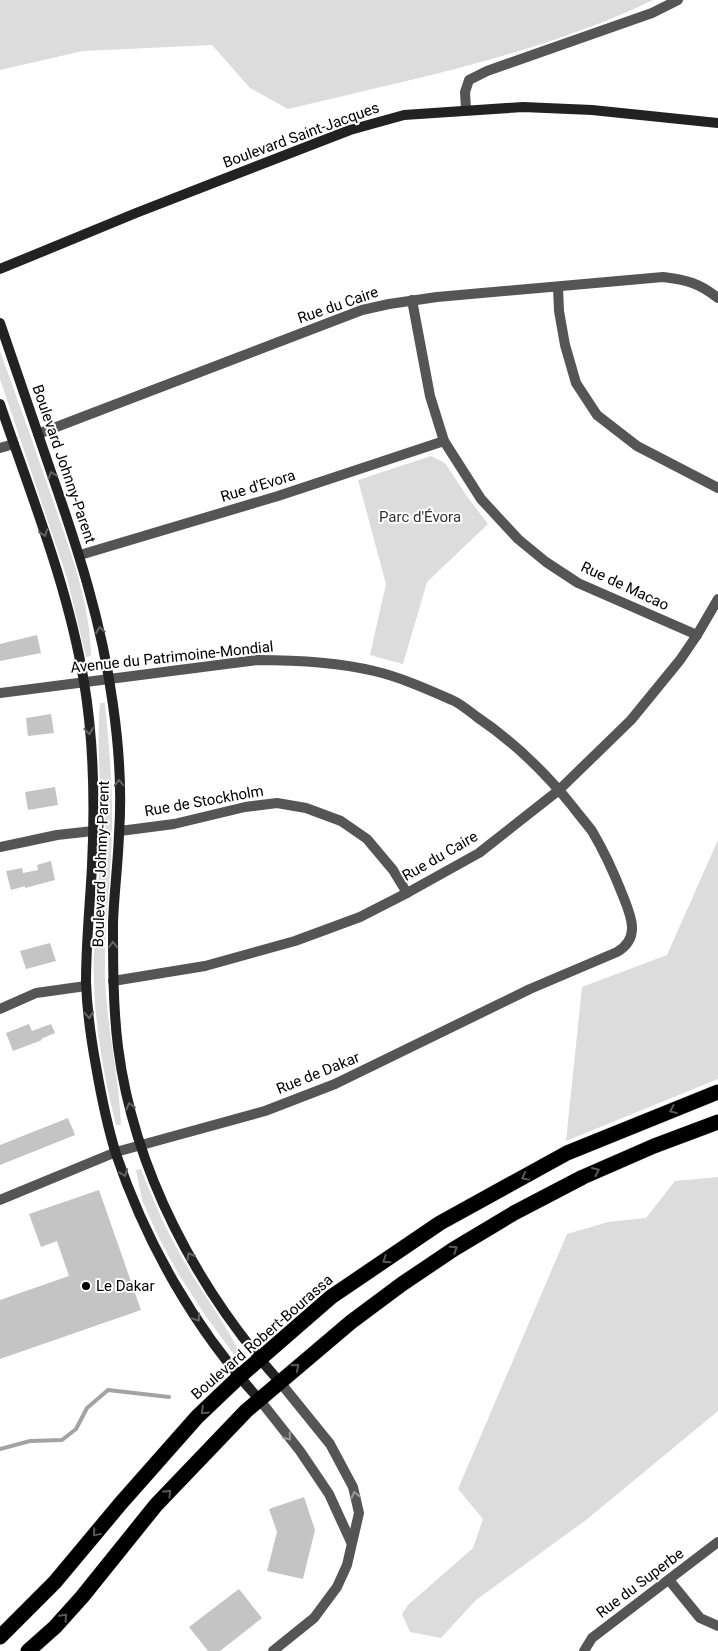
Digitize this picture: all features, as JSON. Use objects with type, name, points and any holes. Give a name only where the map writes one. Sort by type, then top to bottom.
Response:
[{"type":"highway","name":"Boulevard Robert-Bourassa","points":[[0,1637],[55,1582],[172,1444],[239,1377],[331,1297],[440,1223],[567,1153],[718,1092]]},
{"type":"highway","points":[[28,1651],[55,1627],[82,1597],[156,1505],[259,1399],[351,1322],[402,1284],[492,1226],[583,1177],[654,1146],[718,1122]]},
{"type":"street","points":[[466,110],[465,92],[469,80],[487,71],[652,13],[678,0]]},
{"type":"street","name":"Boulevard Saint-Jacques","points":[[0,268],[350,130],[404,115],[523,107],[668,117],[718,123]]},
{"type":"street","name":"Rue du Caire","points":[[38,434],[362,310],[412,300],[663,277],[684,280],[704,287],[718,298]]},
{"type":"street","points":[[558,287],[565,345],[576,383],[598,415],[637,446],[718,488]]},
{"type":"street","name":"Rue de Macao","points":[[412,300],[430,396],[444,442],[481,499],[518,539],[546,562],[578,583],[697,635]]},
{"type":"street","name":"Boulevard Johnny-Parent","points":[[0,323],[80,555],[97,618],[113,703],[117,744],[120,831],[113,919],[113,981],[118,1050],[140,1145],[179,1236],[204,1281],[260,1359],[279,1381]]},
{"type":"street","name":"Boulevard Johnny-Parent","points":[[0,404],[56,566],[69,611],[84,682],[90,738],[93,798],[86,986],[91,1040],[101,1094],[116,1152],[137,1209],[162,1260],[194,1315],[239,1377],[259,1399]]},
{"type":"street","name":"Rue d'Evora","points":[[80,555],[278,496],[444,442]]},
{"type":"street","points":[[0,448],[14,444]]},
{"type":"street","name":"Rue du Caire","points":[[113,981],[205,966],[295,941],[360,917],[407,894],[479,854],[559,790],[631,720],[680,660],[718,599]]},
{"type":"street","name":"Avenue du Patrimoine-Mondial","points":[[0,693],[257,660],[293,660],[374,671],[419,686],[454,701],[492,727],[529,756],[559,790],[591,830],[612,868],[631,917],[631,939]]},
{"type":"street","name":"Rue de Stockholm","points":[[120,831],[174,824],[245,807],[277,803],[306,808],[342,821],[367,839],[393,870],[407,894]]},
{"type":"street","points":[[0,847],[57,835],[93,831]]},
{"type":"street","name":"Rue de Dakar","points":[[0,1200],[116,1152],[264,1111],[335,1084],[530,989],[617,952],[626,947],[631,939]]},
{"type":"street","points":[[0,1009],[36,993],[86,986]]},
{"type":"street","points":[[273,1651],[314,1618],[337,1587],[347,1566],[359,1513],[353,1487],[330,1444],[279,1381]]},
{"type":"street","points":[[259,1399],[300,1451],[329,1494],[351,1542]]},
{"type":"street","name":"Rue du Superbe","points":[[584,1651],[592,1638],[718,1542]]},
{"type":"street","points":[[669,1580],[700,1618],[718,1626]]},
{"type":"green space","points":[[0,0],[653,0],[610,19],[520,51],[427,76],[288,109],[250,88],[212,45],[83,51],[0,70]]},
{"type":"green space","points":[[0,351],[78,576],[87,616],[91,656],[86,657],[67,578],[0,379]]},
{"type":"green space","name":"Parc d'Évora","points":[[431,456],[445,463],[488,524],[427,582],[403,664],[370,655],[386,584],[358,480]]},
{"type":"green space","points":[[100,703],[105,703],[112,799],[105,975],[121,1125],[116,1125],[106,1083],[96,1018],[95,938],[101,835]]},
{"type":"green space","points":[[718,840],[718,1079],[566,1141],[582,987],[667,955]]},
{"type":"green space","points":[[141,1169],[175,1245],[240,1353],[235,1356],[179,1275],[159,1238],[142,1200],[136,1170]]},
{"type":"green space","points":[[718,1177],[718,1411],[586,1520],[476,1600],[441,1638],[410,1632],[402,1614],[408,1605],[473,1548],[483,1519],[458,1489],[567,1234],[608,1222],[646,1218],[675,1181]]},
{"type":"building","points":[[37,635],[41,653],[0,661],[0,644]]},
{"type":"building","points":[[51,714],[54,733],[28,736],[26,718]]},
{"type":"building","points":[[55,787],[58,805],[28,810],[25,792]]},
{"type":"building","points":[[51,861],[55,880],[11,890],[6,871],[22,868],[23,873],[38,870],[37,865]]},
{"type":"building","points":[[50,943],[56,961],[26,969],[20,951]]},
{"type":"building","points":[[29,1024],[32,1031],[51,1024],[55,1033],[13,1051],[6,1033]]},
{"type":"building","points":[[68,1118],[75,1135],[0,1165],[0,1145]]},
{"type":"building","name":"Le Dakar","points":[[99,1190],[141,1310],[0,1359],[0,1300],[69,1276],[57,1241],[41,1247],[29,1214]]},
{"type":"building","points":[[304,1497],[315,1530],[303,1579],[267,1571],[277,1532],[269,1509]]},
{"type":"building","points":[[239,1589],[262,1618],[220,1651],[208,1651],[189,1627]]},
{"type":"waterway","points":[[0,1449],[30,1441],[62,1440],[76,1429],[87,1408],[108,1390],[169,1397]]},
{"type":"place","name":"Le Dakar","points":[[86,1286]]}]
